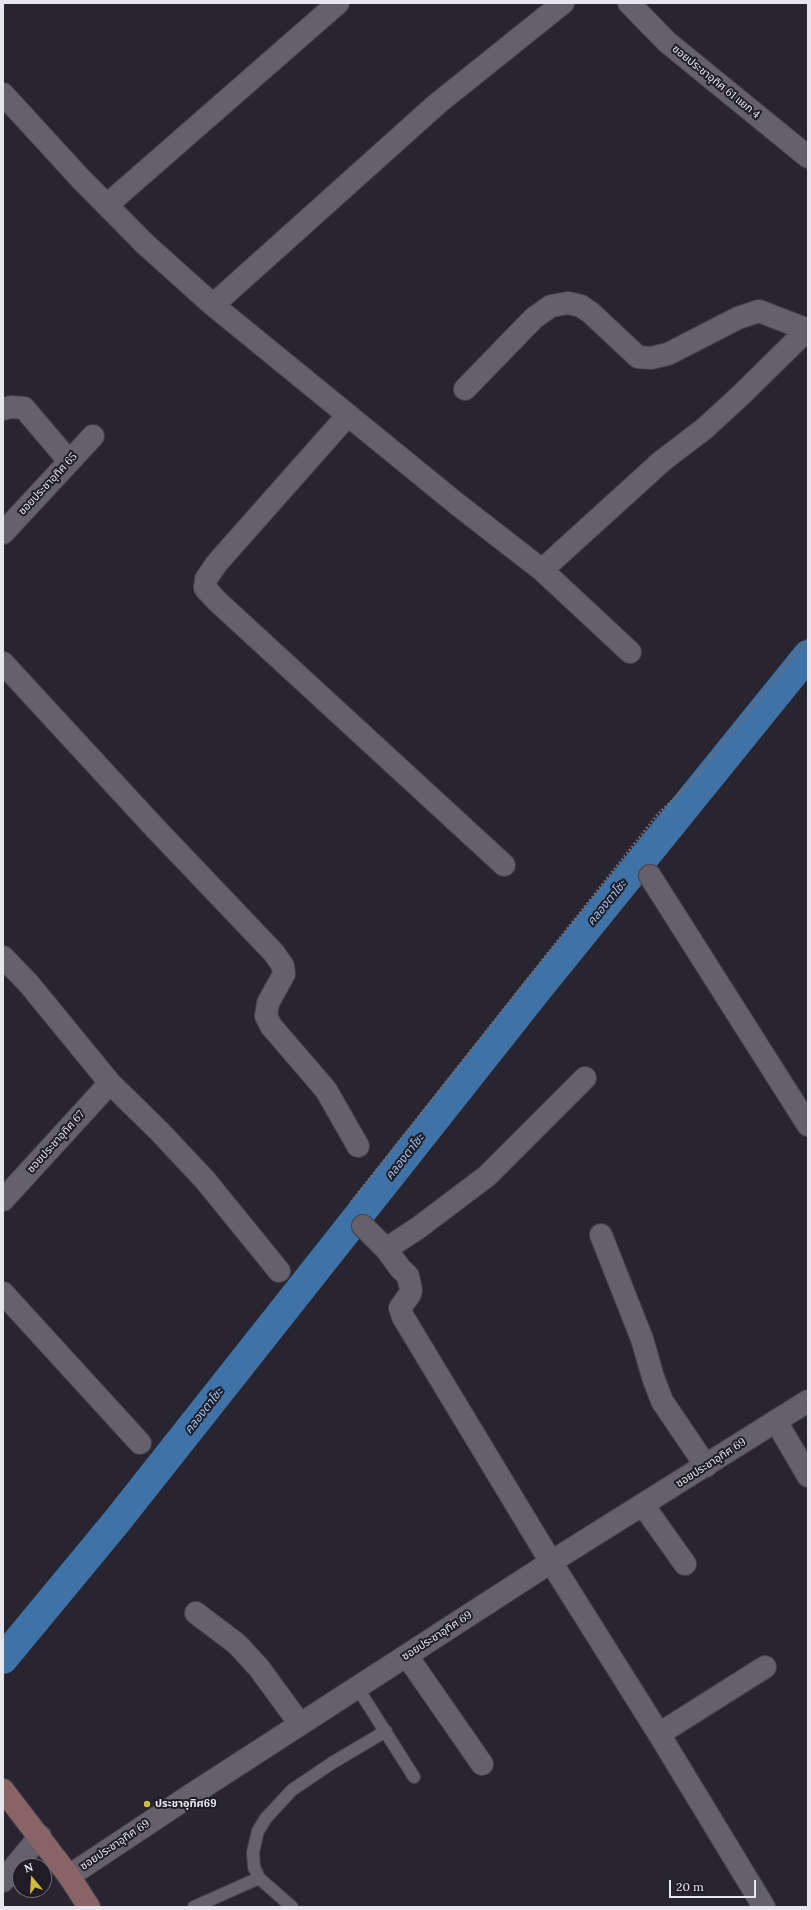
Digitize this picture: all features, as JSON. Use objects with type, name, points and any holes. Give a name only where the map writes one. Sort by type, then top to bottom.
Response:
[{"type":"main road","points":[[3,1790],[40,1836],[89,1907]]},
{"type":"street","points":[[107,205],[338,3]]},
{"type":"street","points":[[213,305],[437,104],[563,3]]},
{"type":"street","name":"ซอยประชาอุทิศ 61 แยก 4","points":[[629,3],[668,42],[808,157]]},
{"type":"street","points":[[3,94],[145,244],[213,305],[542,570],[630,652]]},
{"type":"street","points":[[465,389],[534,318],[551,306],[568,303],[581,306],[591,313],[638,357],[651,358],[668,354],[738,318],[759,311],[808,330],[704,429],[650,472],[542,570]]},
{"type":"street","points":[[3,409],[11,407],[24,408],[70,461]]},
{"type":"street","points":[[348,415],[218,563],[206,579],[205,588],[216,601],[504,865]]},
{"type":"street","name":"ซอยประชาอุทิศ 65","points":[[3,533],[93,436]]},
{"type":"street","points":[[3,663],[155,828],[274,953],[283,966],[284,974],[268,1002],[266,1016],[271,1026],[326,1090],[358,1146]]},
{"type":"street","points":[[650,876],[808,1125]]},
{"type":"street","points":[[3,957],[29,984],[110,1083],[160,1132],[205,1180],[279,1271]]},
{"type":"street","points":[[386,1249],[418,1228],[487,1176],[585,1078]]},
{"type":"street","name":"ซอยประชาอุทิศ 67","points":[[3,1200],[110,1083]]},
{"type":"street","points":[[363,1226],[386,1249],[410,1281],[410,1294],[400,1308],[403,1317],[551,1562],[659,1734],[764,1907]]},
{"type":"street","points":[[601,1235],[642,1339],[662,1401],[706,1466]]},
{"type":"street","points":[[3,1293],[140,1443]]},
{"type":"street","name":"ซอยประชาอุทิศ 69","points":[[69,1876],[300,1724],[551,1562],[808,1401]]},
{"type":"street","points":[[776,1420],[808,1476]]},
{"type":"street","points":[[643,1505],[685,1564]]},
{"type":"street","points":[[196,1613],[241,1649],[259,1668],[300,1724]]},
{"type":"street","points":[[407,1656],[482,1764]]},
{"type":"street","points":[[659,1734],[764,1666]]},
{"type":"street","points":[[3,1881],[40,1836]]},
{"type":"lane","points":[[357,1687],[414,1777]]},
{"type":"lane","points":[[292,1907],[259,1878],[254,1867],[254,1842],[258,1831],[270,1813],[298,1786],[332,1762],[386,1732]]},
{"type":"lane","points":[[194,1907],[259,1878]]},
{"type":"path","points":[[349,1205],[658,814],[693,780],[808,639]]},
{"type":"waterway","name":"คลองตาโซะ","points":[[3,1659],[117,1521],[537,990],[808,655]]},
{"type":"place","name":"ประชาอุทิศ69","points":[[147,1804]]}]
